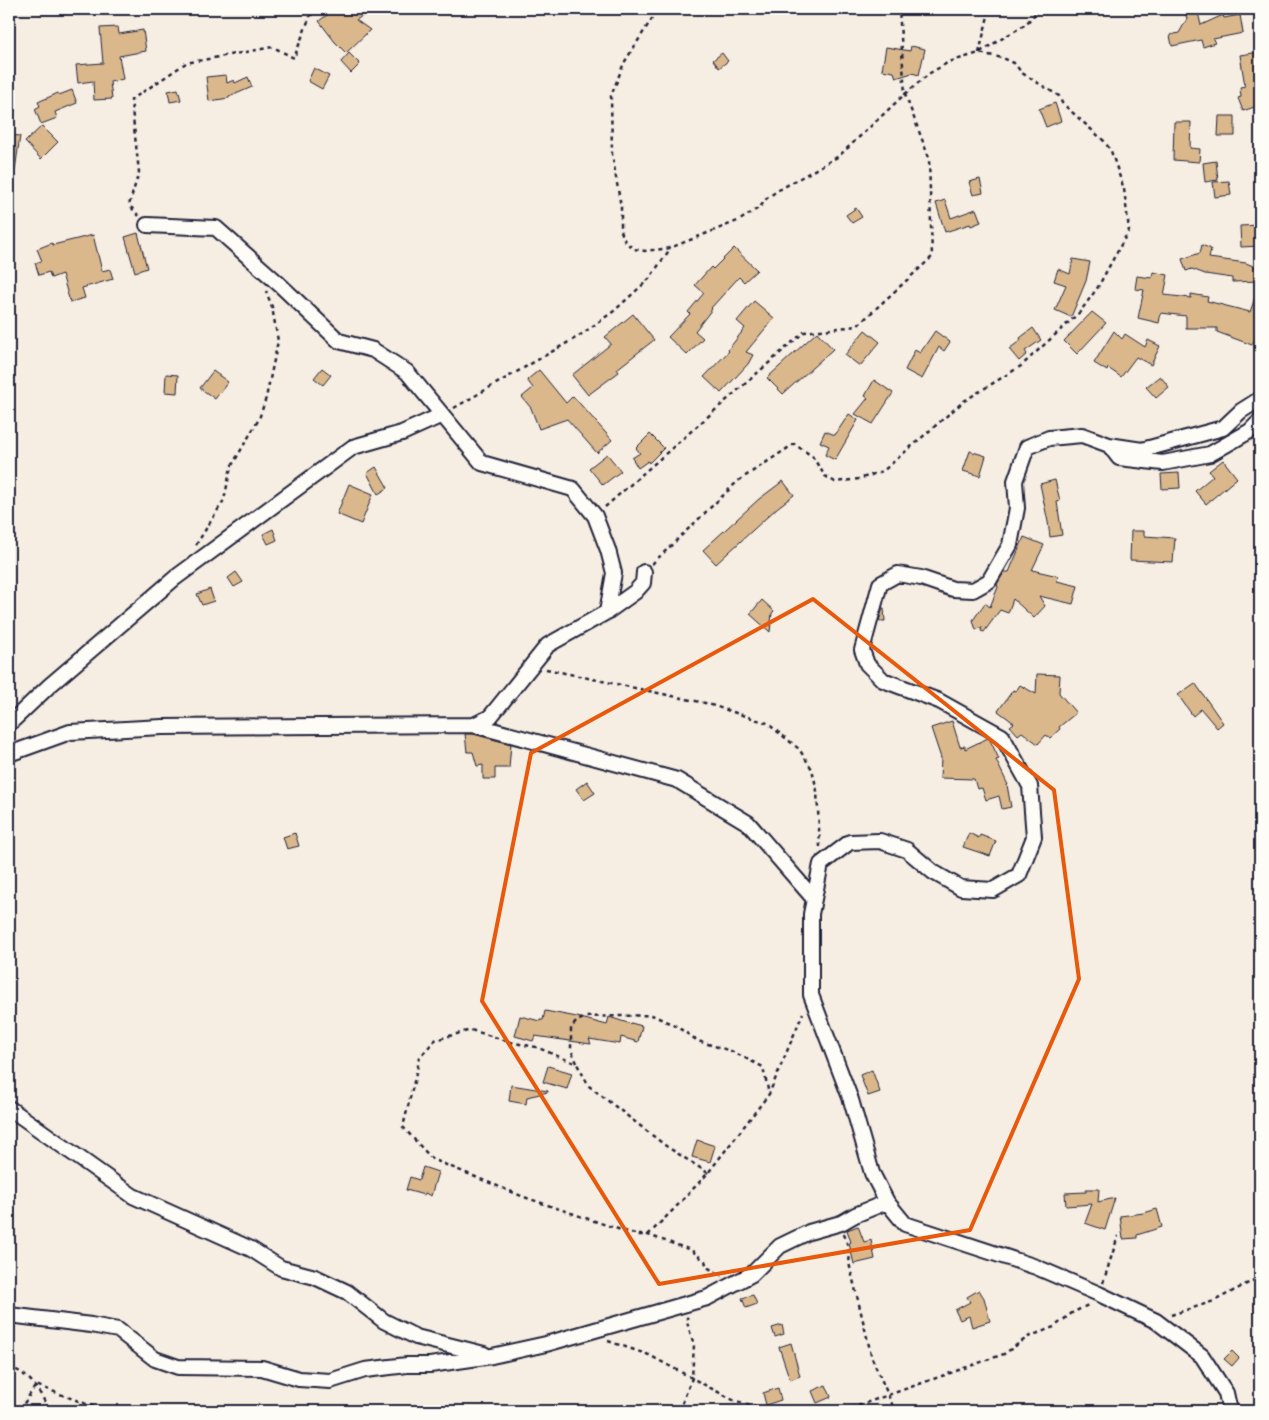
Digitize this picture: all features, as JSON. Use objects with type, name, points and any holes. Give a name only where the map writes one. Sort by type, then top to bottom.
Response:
[{"type":"street","points":[[147,225],[216,228],[339,341],[373,350],[407,372],[482,463],[572,489],[595,516],[608,550],[614,573],[607,612]]},
{"type":"street","points":[[1230,1411],[1226,1393],[1202,1356],[1156,1321],[1036,1267],[905,1224],[887,1202],[872,1173],[851,1100],[811,995],[810,914],[821,864],[850,842],[880,841],[908,850],[932,872],[961,888],[993,890],[1019,875],[1034,837],[1030,786],[1002,736],[939,701],[883,680],[867,664],[862,650],[880,584],[898,574],[921,578],[954,589],[963,590],[973,590],[989,581],[1010,545],[1017,508],[1015,481],[1027,447],[1049,438],[1082,435],[1109,445],[1142,450],[1223,428],[1241,411],[1260,399]]},
{"type":"street","points":[[9,724],[48,686],[175,578],[353,447],[402,433],[442,415]]},
{"type":"street","points":[[1109,445],[1119,458],[1163,463],[1210,454],[1250,431],[1260,421]]},
{"type":"street","points":[[474,725],[490,717],[548,645],[607,612],[635,592],[643,583],[644,572]]},
{"type":"street","points":[[9,754],[70,732],[162,728],[474,725],[677,780],[748,823],[814,899]]},
{"type":"street","points":[[9,1108],[133,1196],[251,1249],[281,1268],[315,1277],[347,1292],[384,1321],[416,1337],[492,1356]]},
{"type":"street","points":[[9,1315],[118,1330],[155,1359],[178,1367],[262,1368],[299,1379],[330,1381],[365,1370],[407,1365],[430,1365],[492,1356],[546,1344],[707,1298],[752,1274],[780,1246],[809,1232],[841,1223],[887,1202]]},
{"type":"path","points":[[147,225],[129,205],[139,172],[131,100],[186,63],[273,48],[294,58],[310,16],[322,9]]},
{"type":"path","points":[[658,9],[624,64],[611,96],[612,154],[621,207],[621,231],[625,242],[634,249],[645,251],[670,248],[740,220],[760,207],[767,198],[777,191],[839,156],[930,73],[949,62],[979,53],[1026,24],[1039,9]]},
{"type":"path","points":[[595,516],[804,332],[857,326],[932,257],[929,158],[905,94],[898,9]]},
{"type":"path","points":[[979,53],[988,9]]},
{"type":"path","points":[[644,572],[738,481],[794,444],[812,456],[825,476],[835,482],[859,479],[883,471],[964,401],[1021,366],[1080,312],[1098,287],[1129,230],[1124,189],[1111,151],[1104,141],[1062,103],[1059,96],[1022,73],[1014,63],[1003,58],[979,53]]},
{"type":"path","points":[[442,415],[579,336],[614,311],[649,279],[670,248]]},
{"type":"path","points":[[195,547],[224,500],[231,467],[259,420],[266,398],[278,341],[272,307],[266,290]]},
{"type":"path","points":[[530,666],[705,703],[767,723],[799,748],[812,769],[817,791],[821,864]]},
{"type":"path","points":[[648,1235],[708,1173],[769,1094],[811,995]]},
{"type":"path","points":[[708,1173],[666,1146],[589,1086],[571,1050],[571,1028],[586,1017],[652,1015],[676,1026],[698,1041],[731,1051],[763,1068],[769,1094]]},
{"type":"path","points":[[577,1064],[536,1046],[514,1043],[471,1030],[435,1040],[420,1057],[403,1127],[432,1159],[524,1197],[621,1230],[639,1235],[648,1235],[692,1250],[705,1261],[707,1267],[733,1284]]},
{"type":"path","points":[[841,1223],[850,1253],[849,1263],[872,1358],[895,1411]]},
{"type":"path","points":[[843,1411],[1004,1354],[1028,1337],[1054,1327],[1072,1313],[1092,1302],[1094,1297],[1099,1294],[1118,1236]]},
{"type":"path","points":[[1156,1321],[1214,1301],[1260,1277]]},
{"type":"path","points":[[679,1411],[692,1378],[694,1345],[686,1319],[707,1298]]},
{"type":"path","points":[[586,1333],[649,1356],[733,1400],[767,1410],[786,1411]]},
{"type":"path","points":[[9,1366],[23,1373],[36,1386],[50,1411]]},
{"type":"path","points":[[10,1411],[23,1405],[36,1386]]},
{"type":"path","points":[[36,1386],[104,1411]]},
{"type":"highlighted area","points":[[813,599],[1054,790],[1079,979],[970,1230],[659,1284],[482,1001],[531,753]]},
{"type":"building","points":[[335,9],[373,9],[356,20],[370,30],[346,53],[319,21]]},
{"type":"building","points":[[1184,9],[1197,9],[1201,25],[1223,15],[1224,18],[1240,15],[1243,33],[1213,39],[1215,43],[1203,47],[1201,40],[1172,46],[1170,35],[1179,33],[1187,19]]},
{"type":"building","points":[[118,27],[119,34],[143,30],[146,51],[119,56],[123,79],[110,82],[112,99],[94,100],[93,81],[78,83],[76,65],[103,63],[100,28]]},
{"type":"building","points":[[911,46],[925,49],[919,75],[912,73],[896,78],[894,72],[882,70],[886,47],[910,51]]},
{"type":"building","points":[[1260,52],[1260,105],[1243,111],[1238,98],[1241,97],[1240,87],[1245,86],[1240,55]]},
{"type":"building","points":[[349,53],[360,64],[351,73],[341,62]]},
{"type":"building","points":[[722,53],[728,61],[719,68],[713,60]]},
{"type":"building","points":[[314,68],[329,76],[322,89],[308,81]]},
{"type":"building","points":[[226,75],[227,83],[234,80],[235,83],[248,77],[252,87],[229,98],[209,101],[206,77]]},
{"type":"building","points":[[178,89],[181,100],[170,102],[168,91]]},
{"type":"building","points":[[72,90],[77,103],[55,112],[57,118],[41,124],[35,109],[40,106],[38,102],[58,93],[59,95]]},
{"type":"building","points":[[1055,103],[1061,121],[1046,127],[1039,109]]},
{"type":"building","points":[[1219,116],[1235,116],[1235,136],[1218,136]]},
{"type":"building","points":[[1174,122],[1191,122],[1190,148],[1200,149],[1199,162],[1173,160]]},
{"type":"building","points":[[42,126],[58,142],[41,159],[25,142]]},
{"type":"building","points":[[9,135],[20,136],[15,170],[9,170]]},
{"type":"building","points":[[1216,161],[1218,180],[1205,182],[1203,163]]},
{"type":"building","points":[[980,179],[983,193],[973,195],[969,182]]},
{"type":"building","points":[[1229,181],[1231,195],[1215,197],[1213,182]]},
{"type":"building","points":[[945,200],[951,218],[976,209],[981,222],[945,232],[936,203]]},
{"type":"building","points":[[856,208],[862,217],[852,223],[846,215]]},
{"type":"building","points":[[1260,225],[1260,246],[1241,247],[1240,226]]},
{"type":"building","points":[[138,233],[147,268],[135,272],[125,237]]},
{"type":"building","points":[[93,235],[102,271],[110,269],[113,279],[82,288],[85,298],[70,302],[62,274],[51,278],[49,272],[39,275],[35,263],[42,261],[37,249],[52,243],[53,245]]},
{"type":"building","points":[[1202,245],[1211,249],[1209,258],[1246,263],[1260,269],[1260,281],[1232,282],[1232,278],[1205,274],[1192,269],[1186,271],[1182,259],[1200,253]]},
{"type":"building","points":[[734,248],[757,270],[744,282],[739,277],[711,308],[695,331],[703,338],[687,355],[668,337],[690,314],[688,312],[704,293],[695,285],[711,267],[713,269]]},
{"type":"building","points":[[1073,259],[1090,262],[1086,281],[1071,317],[1055,310],[1066,285],[1054,281],[1058,269],[1070,274]]},
{"type":"building","points":[[1153,272],[1168,275],[1164,295],[1191,298],[1191,294],[1208,297],[1207,301],[1250,312],[1260,286],[1260,318],[1256,329],[1259,330],[1252,345],[1217,332],[1217,328],[1186,328],[1186,316],[1161,313],[1159,323],[1138,318],[1144,290],[1135,289],[1137,276],[1152,278]]},
{"type":"building","points":[[754,301],[774,318],[746,352],[753,355],[748,364],[721,393],[704,377],[729,351],[745,328],[737,321]]},
{"type":"building","points":[[1092,312],[1106,323],[1077,354],[1064,341]]},
{"type":"building","points":[[633,314],[654,340],[617,369],[619,372],[588,395],[572,375],[611,344],[605,337]]},
{"type":"building","points":[[1033,328],[1041,340],[1025,351],[1027,354],[1019,361],[1009,349]]},
{"type":"building","points":[[865,330],[880,342],[860,366],[845,355]]},
{"type":"building","points":[[935,331],[950,342],[944,351],[939,347],[922,379],[905,370],[915,350],[920,353]]},
{"type":"building","points":[[1114,331],[1122,339],[1125,334],[1145,347],[1148,340],[1160,346],[1151,365],[1136,357],[1121,377],[1108,368],[1107,371],[1094,363]]},
{"type":"building","points":[[817,332],[833,349],[783,394],[767,378]]},
{"type":"building","points":[[322,368],[331,375],[323,385],[314,378]]},
{"type":"building","points":[[539,370],[566,403],[573,396],[612,440],[597,453],[567,419],[539,429],[531,408],[522,397],[533,388],[527,380]]},
{"type":"building","points":[[213,371],[228,382],[215,399],[200,388]]},
{"type":"building","points":[[166,374],[178,375],[177,393],[165,392]]},
{"type":"building","points":[[1160,376],[1169,387],[1156,398],[1146,387]]},
{"type":"building","points":[[874,380],[893,393],[873,424],[855,414],[868,398],[865,396]]},
{"type":"building","points":[[849,414],[858,420],[835,460],[825,455],[829,446],[820,442],[825,431],[835,435]]},
{"type":"building","points":[[650,434],[664,448],[649,463],[648,461],[638,468],[632,458],[640,453],[636,448]]},
{"type":"building","points":[[970,451],[986,456],[980,476],[963,471]]},
{"type":"building","points":[[607,454],[621,471],[603,485],[589,468]]},
{"type":"building","points":[[1223,460],[1237,478],[1206,504],[1195,491],[1213,476],[1209,471]]},
{"type":"building","points":[[376,467],[388,488],[378,494],[367,473]]},
{"type":"building","points":[[1179,473],[1180,488],[1162,489],[1161,474]]},
{"type":"building","points":[[1055,480],[1060,501],[1057,502],[1062,535],[1050,537],[1040,484]]},
{"type":"building","points":[[783,481],[794,495],[778,507],[716,564],[703,550],[759,499]]},
{"type":"building","points":[[349,484],[373,494],[361,524],[337,514]]},
{"type":"building","points":[[273,529],[277,540],[268,544],[263,534]]},
{"type":"building","points":[[1131,531],[1144,531],[1144,536],[1175,538],[1173,562],[1130,560]]},
{"type":"building","points":[[1024,537],[1044,545],[1032,570],[1058,576],[1057,581],[1078,586],[1073,604],[1039,596],[1045,606],[1034,618],[1013,599],[1008,613],[1000,610],[984,632],[981,631],[982,627],[976,630],[973,620],[985,603],[990,607],[998,587],[997,584],[1004,572],[1009,572]]},
{"type":"building","points":[[236,572],[243,582],[234,587],[228,578]]},
{"type":"building","points":[[210,589],[214,601],[202,605],[197,594]]},
{"type":"building","points":[[762,600],[774,611],[772,613],[770,632],[750,614]]},
{"type":"building","points":[[883,608],[885,621],[879,621]]},
{"type":"building","points":[[1037,674],[1060,675],[1059,693],[1076,713],[1059,727],[1060,729],[1050,738],[1046,735],[1038,744],[1022,732],[1018,735],[1010,726],[1014,723],[998,711],[1013,690],[1016,691],[1020,685],[1036,694]]},
{"type":"building","points":[[1195,683],[1223,723],[1217,728],[1201,709],[1193,716],[1178,695]]},
{"type":"building","points":[[952,721],[960,747],[965,746],[965,749],[988,738],[990,740],[999,759],[996,760],[1008,785],[1011,807],[1002,809],[999,796],[986,800],[982,788],[977,789],[974,779],[940,778],[941,758],[931,728]]},
{"type":"building","points":[[465,734],[473,734],[511,744],[509,768],[495,768],[495,779],[483,779],[483,765],[477,766],[473,752],[467,752]]},
{"type":"building","points":[[587,781],[595,793],[584,800],[576,789]]},
{"type":"building","points":[[295,833],[299,846],[287,849],[283,837]]},
{"type":"building","points":[[969,833],[979,838],[980,835],[996,841],[990,856],[963,847]]},
{"type":"building","points":[[545,1011],[607,1025],[609,1017],[642,1026],[638,1042],[621,1037],[620,1044],[589,1039],[591,1044],[535,1036],[533,1041],[515,1036],[520,1016],[540,1021],[543,1020]]},
{"type":"building","points":[[548,1066],[572,1073],[567,1089],[543,1082]]},
{"type":"building","points":[[872,1070],[880,1092],[868,1096],[860,1075]]},
{"type":"building","points":[[511,1085],[548,1092],[527,1097],[526,1104],[509,1101]]},
{"type":"building","points":[[697,1140],[715,1146],[710,1162],[692,1157]]},
{"type":"building","points":[[423,1167],[438,1172],[431,1196],[425,1193],[424,1195],[406,1190],[410,1177],[419,1180]]},
{"type":"building","points":[[1086,1189],[1099,1189],[1098,1202],[1115,1198],[1105,1230],[1085,1223],[1092,1204],[1066,1206],[1065,1193],[1086,1192]]},
{"type":"building","points":[[1157,1209],[1162,1227],[1137,1235],[1137,1238],[1123,1239],[1120,1216],[1144,1213]]},
{"type":"building","points":[[858,1226],[864,1242],[871,1240],[875,1259],[854,1264],[847,1230]]},
{"type":"building","points":[[979,1290],[984,1298],[990,1321],[972,1327],[969,1316],[960,1320],[955,1310],[970,1302],[967,1297]]},
{"type":"building","points":[[753,1295],[757,1304],[746,1308],[742,1298]]},
{"type":"building","points":[[782,1325],[784,1334],[775,1337],[772,1328]]},
{"type":"building","points":[[791,1343],[800,1376],[790,1380],[779,1347]]},
{"type":"building","points":[[1232,1351],[1239,1358],[1232,1366],[1224,1359]]},
{"type":"building","points":[[826,1385],[831,1397],[817,1403],[812,1391]]},
{"type":"building","points":[[778,1388],[781,1400],[766,1405],[763,1393]]}]
